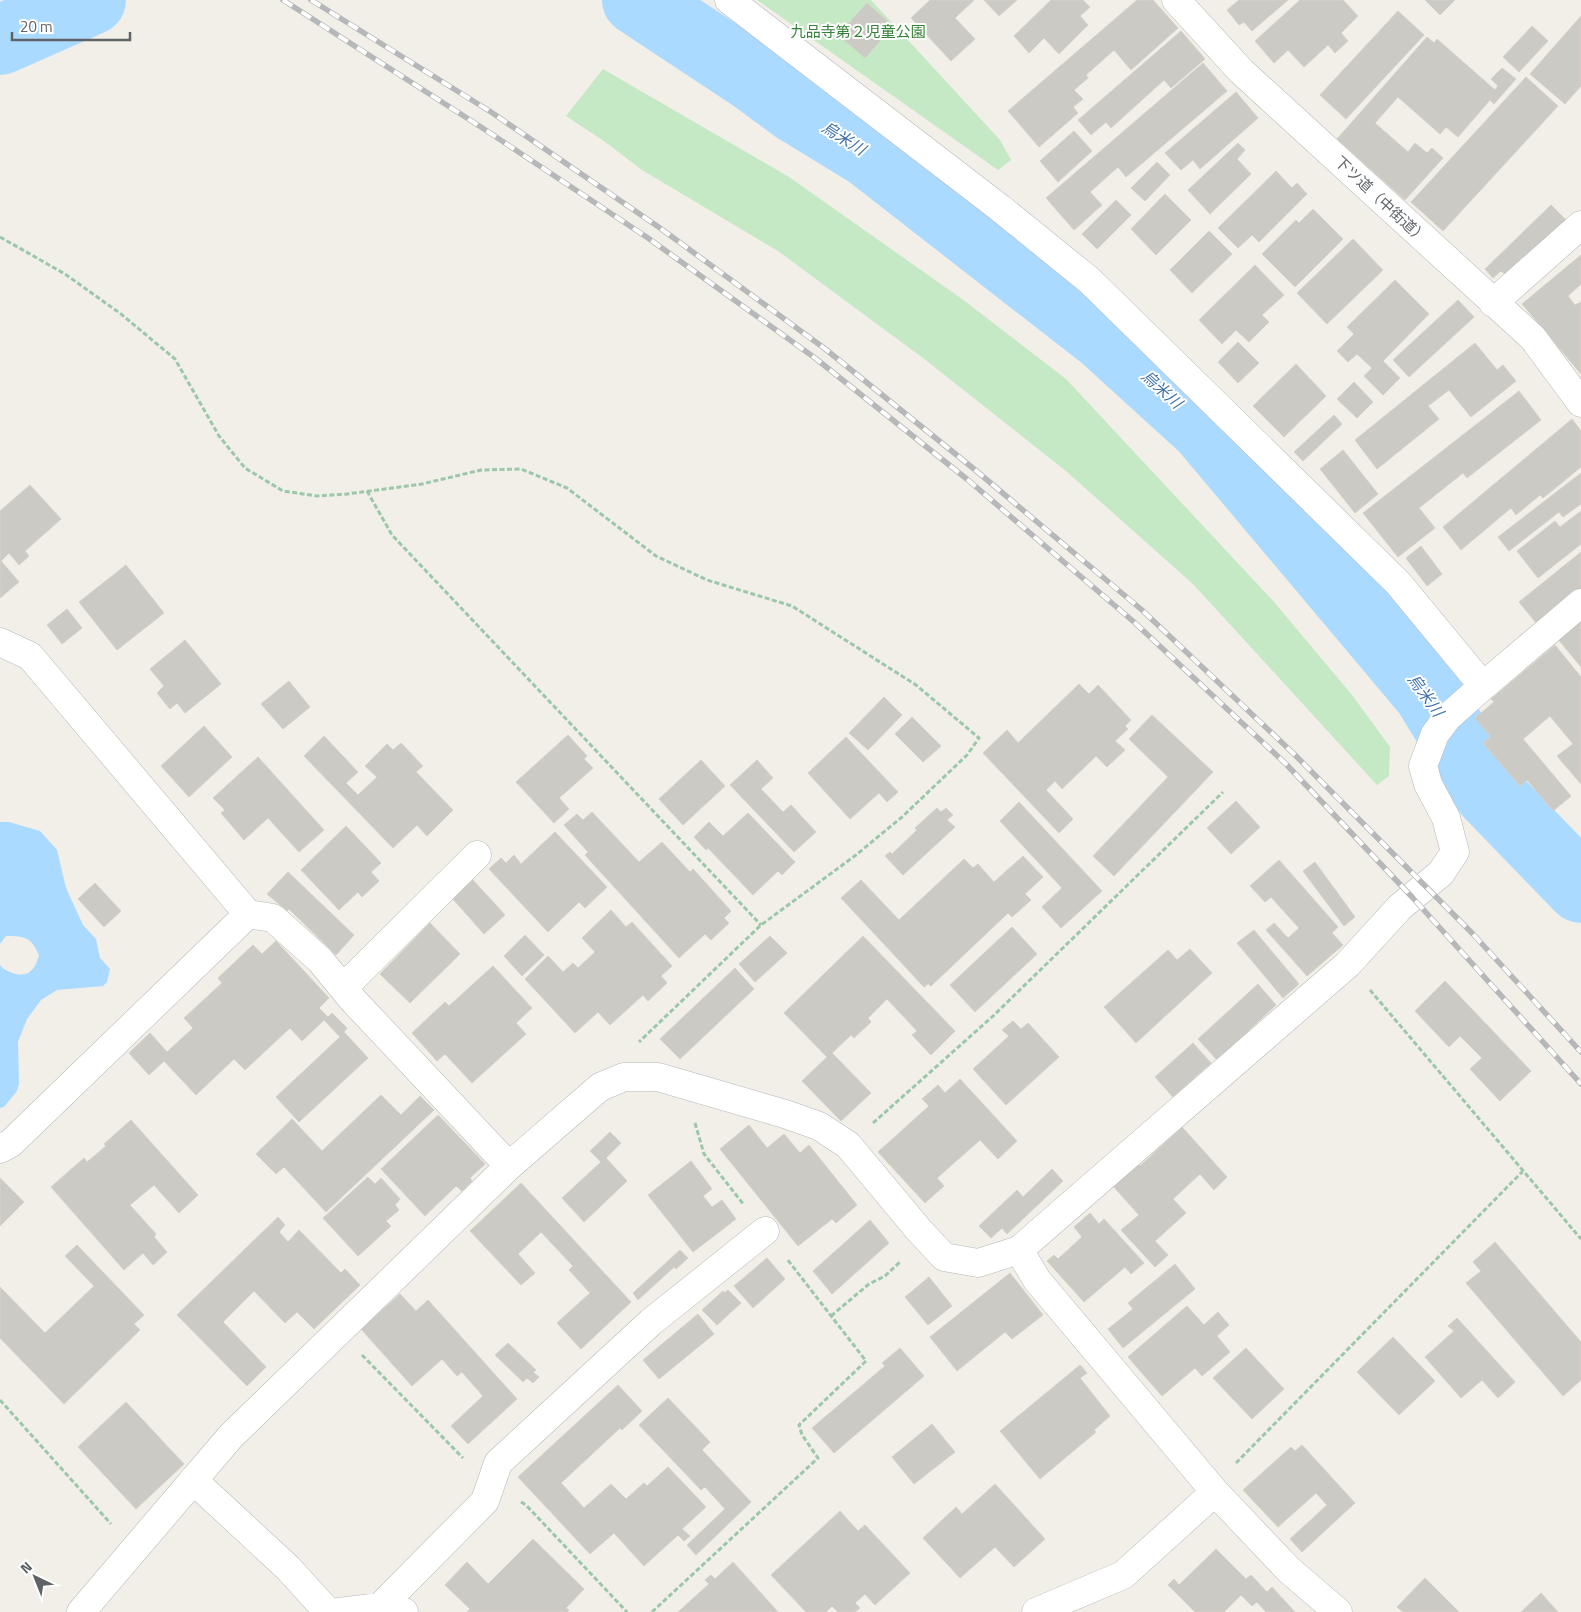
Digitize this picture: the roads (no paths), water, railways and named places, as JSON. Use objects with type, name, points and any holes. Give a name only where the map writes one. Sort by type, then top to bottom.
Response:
[{"type":"street","points":[[729,0],[1000,208],[1089,280],[1398,583],[1483,686]]},
{"type":"street","name":"下ツ道（中街道）","points":[[1176,0],[1240,71],[1532,338],[1581,403]]},
{"type":"street","points":[[1493,303],[1581,225]]},
{"type":"street","points":[[81,1612],[135,1551],[231,1436],[509,1166],[600,1087],[624,1077],[658,1077],[819,1126],[848,1145],[944,1257],[978,1263],[1019,1250],[1348,964],[1400,907],[1440,873],[1455,852],[1446,818],[1428,784],[1423,766],[1435,734],[1448,717],[1581,603]]},
{"type":"street","points":[[0,642],[30,656],[248,914],[273,918],[320,960],[342,988],[509,1166]]},
{"type":"street","points":[[342,988],[477,855]]},
{"type":"street","points":[[0,1148],[10,1143],[248,914]]},
{"type":"street","points":[[339,1612],[392,1609],[485,1501],[498,1463],[651,1322],[765,1231]]},
{"type":"street","points":[[1019,1250],[1037,1280],[1215,1492],[1289,1570],[1338,1612]]},
{"type":"street","points":[[193,1480],[288,1568],[328,1612]]},
{"type":"street","points":[[1036,1612],[1123,1575],[1215,1492]]},
{"type":"water","points":[[0,822],[9,822],[40,831],[57,850],[66,888],[83,925],[96,939],[100,958],[110,969],[107,982],[103,986],[57,990],[41,1000],[27,1019],[18,1042],[19,1084],[17,1091],[4,1107],[0,1108],[0,965],[10,972],[21,975],[26,974],[33,969],[39,955],[33,944],[23,937],[6,936],[0,944]]},
{"type":"waterway","name":"烏米川","points":[[0,40],[91,0]]},
{"type":"waterway","name":"烏米川","points":[[637,0],[752,76],[797,109],[869,153],[1104,336],[1205,428],[1428,693],[1489,793],[1581,888]]},
{"type":"railway","points":[[283,0],[484,129],[648,238],[815,358],[968,480],[1134,622],[1286,764],[1412,897],[1581,1084]]},
{"type":"railway","points":[[311,0],[491,112],[660,228],[824,348],[974,469],[1142,610],[1295,755],[1472,933],[1581,1052]]},
{"type":"park label","name":"九品寺第２児童公園","points":[[858,32]]}]
